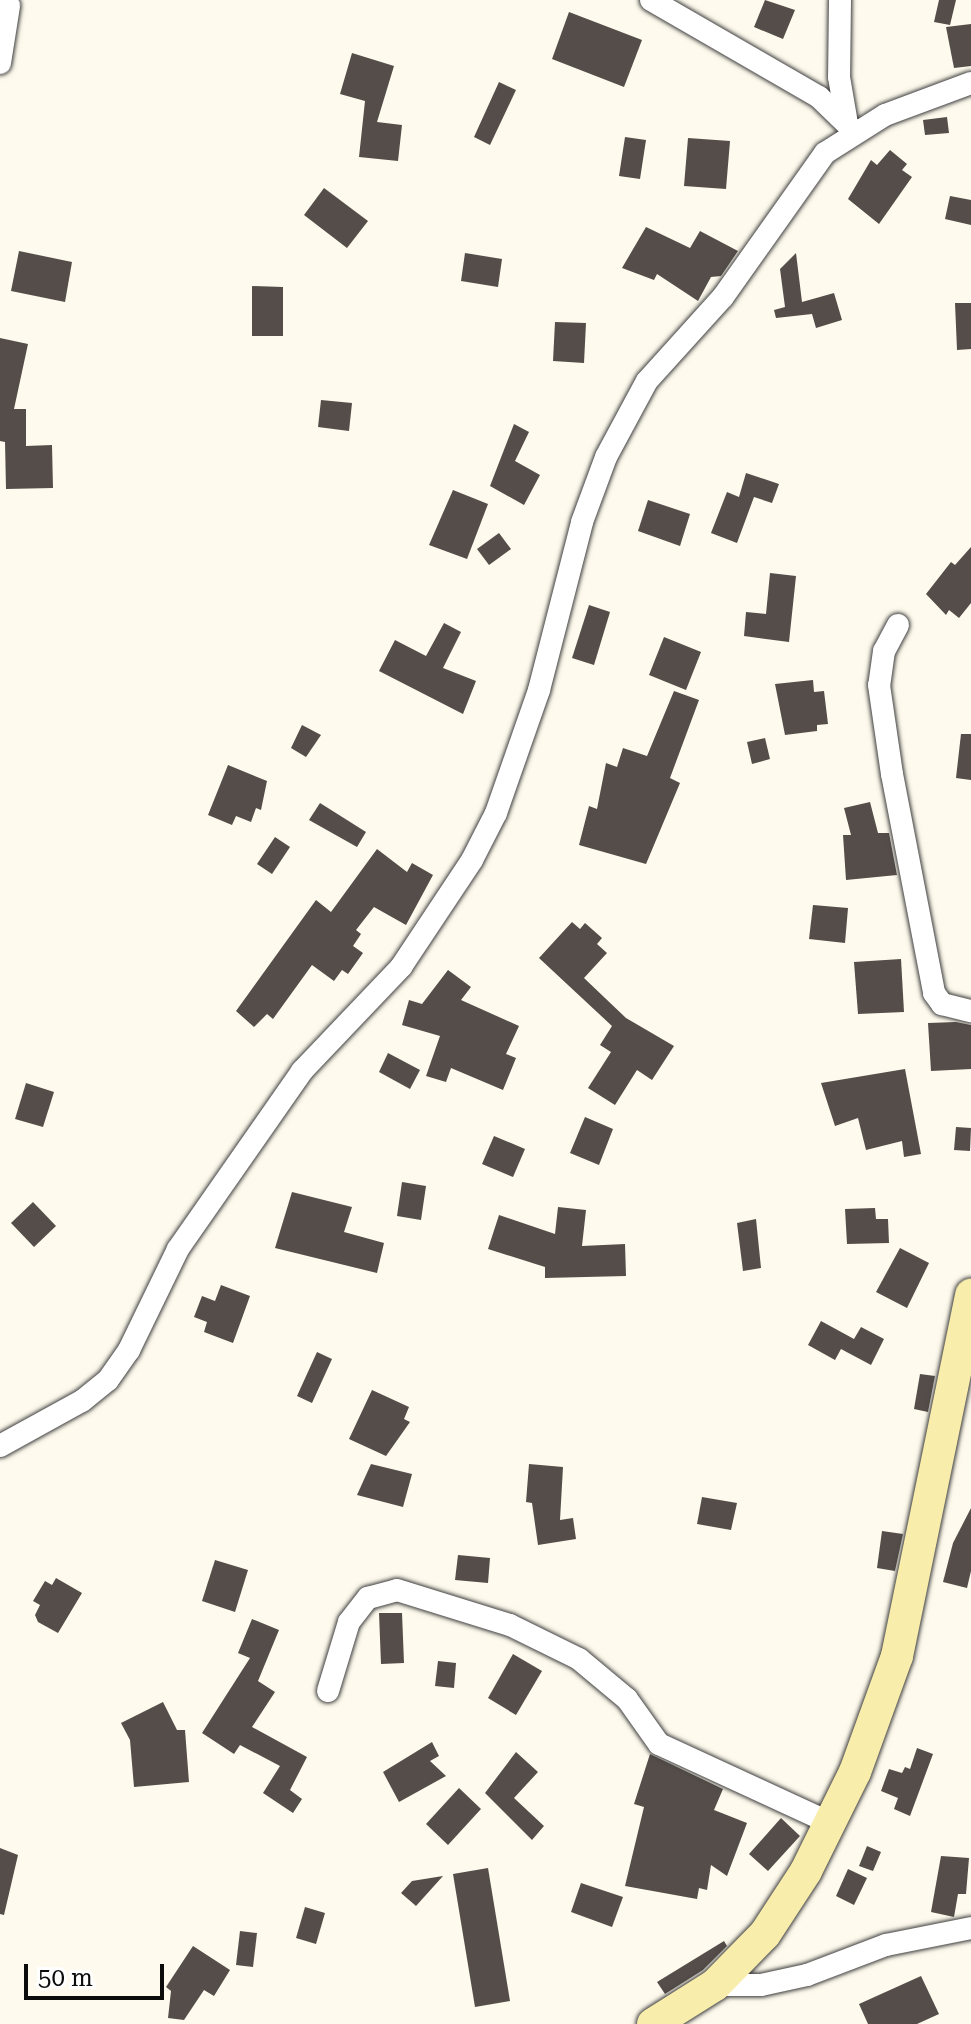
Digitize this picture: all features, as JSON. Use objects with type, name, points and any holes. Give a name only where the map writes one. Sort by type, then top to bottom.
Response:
[{"type":"main road","points":[[653,2024],[715,1985],[765,1934],[830,1823],[855,1772],[897,1656],[971,1294]]},
{"type":"street","points":[[651,0],[753,55],[850,125]]},
{"type":"street","points":[[840,0],[839,77],[850,125]]},
{"type":"street","points":[[0,63],[9,6]]},
{"type":"street","points":[[0,1446],[82,1401],[108,1380],[178,1249],[302,1071],[401,967],[439,913],[496,813],[539,690],[582,522],[625,418],[647,381],[723,297],[825,153],[850,125],[971,83]]},
{"type":"street","points":[[898,625],[884,651],[879,685],[892,774],[934,993],[942,1004],[971,1011]]},
{"type":"street","points":[[328,1691],[349,1622],[368,1598],[397,1590],[510,1625],[579,1659],[627,1699],[659,1744],[830,1823]]},
{"type":"street","points":[[715,1985],[761,1985],[807,1975],[886,1945],[971,1928]]},
{"type":"building","points":[[765,0],[795,10],[783,39],[754,27]]},
{"type":"building","points":[[939,0],[956,0],[950,25],[934,22]]},
{"type":"building","points":[[569,12],[642,40],[624,87],[552,59]]},
{"type":"building","points":[[971,24],[971,66],[954,68],[946,27]]},
{"type":"building","points":[[352,53],[394,66],[377,122],[402,125],[398,161],[359,157],[365,101],[340,94]]},
{"type":"building","points":[[499,82],[516,90],[490,145],[474,137]]},
{"type":"building","points":[[947,117],[949,133],[925,135],[923,120]]},
{"type":"building","points":[[625,137],[646,140],[640,179],[619,176]]},
{"type":"building","points":[[688,138],[730,141],[726,189],[684,186]]},
{"type":"building","points":[[890,150],[907,164],[902,170],[912,177],[879,224],[848,199],[871,160],[877,165]]},
{"type":"building","points":[[324,188],[368,221],[347,248],[304,215]]},
{"type":"building","points":[[950,196],[971,200],[971,225],[945,219]]},
{"type":"building","points":[[646,227],[690,248],[700,231],[738,251],[721,276],[711,277],[698,301],[657,274],[654,280],[622,268]]},
{"type":"building","points":[[19,251],[72,262],[65,302],[11,291]]},
{"type":"building","points":[[465,253],[502,259],[498,287],[461,281]]},
{"type":"building","points":[[796,253],[802,302],[834,293],[842,320],[816,328],[812,314],[776,318],[774,310],[785,307],[780,269]]},
{"type":"building","points":[[252,286],[283,287],[283,336],[252,336]]},
{"type":"building","points":[[955,303],[971,303],[971,349],[957,350]]},
{"type":"building","points":[[555,322],[586,323],[584,363],[553,361]]},
{"type":"building","points":[[0,338],[28,344],[14,409],[26,409],[26,446],[52,445],[53,488],[6,489],[5,442],[0,441]]},
{"type":"building","points":[[321,400],[352,403],[349,431],[318,427]]},
{"type":"building","points":[[514,424],[529,432],[515,461],[540,475],[524,505],[490,486]]},
{"type":"building","points":[[746,473],[779,484],[772,503],[754,497],[737,543],[711,533],[727,492],[739,497]]},
{"type":"building","points":[[453,490],[488,504],[467,559],[429,545]]},
{"type":"building","points":[[648,500],[690,514],[680,546],[638,531]]},
{"type":"building","points":[[499,533],[511,549],[489,565],[477,549]]},
{"type":"building","points":[[971,547],[971,603],[959,618],[949,610],[946,615],[926,594],[951,562],[955,565]]},
{"type":"building","points":[[770,573],[796,576],[789,642],[744,636],[746,612],[766,614]]},
{"type":"building","points":[[589,605],[610,612],[594,665],[572,658]]},
{"type":"building","points":[[444,623],[461,632],[443,668],[476,681],[463,714],[379,671],[395,640],[426,656]]},
{"type":"building","points":[[664,637],[701,652],[686,690],[649,675]]},
{"type":"building","points":[[813,680],[814,692],[824,691],[828,724],[817,725],[817,731],[785,735],[775,684]]},
{"type":"building","points":[[674,691],[699,700],[670,778],[680,783],[646,864],[579,845],[589,806],[597,809],[606,763],[617,767],[623,748],[647,756]]},
{"type":"building","points":[[302,725],[321,735],[306,757],[291,748]]},
{"type":"building","points":[[961,734],[971,734],[971,780],[956,778]]},
{"type":"building","points":[[765,738],[770,759],[752,764],[747,742]]},
{"type":"building","points":[[228,765],[267,781],[261,810],[256,808],[251,822],[236,816],[232,825],[208,815]]},
{"type":"building","points":[[870,802],[878,833],[889,833],[897,875],[846,880],[843,835],[851,835],[844,808]]},
{"type":"building","points":[[320,803],[366,832],[357,847],[309,820]]},
{"type":"building","points":[[275,837],[290,847],[272,874],[257,864]]},
{"type":"building","points":[[377,849],[407,872],[412,863],[433,875],[406,925],[374,907],[356,930],[361,934],[353,946],[363,953],[348,974],[342,970],[334,981],[312,965],[273,1019],[267,1014],[254,1027],[236,1011],[316,900],[331,912]]},
{"type":"building","points":[[813,905],[848,908],[845,943],[809,939]]},
{"type":"building","points":[[572,922],[580,929],[585,923],[602,938],[597,944],[607,953],[584,978],[626,1018],[674,1046],[652,1080],[637,1070],[615,1105],[588,1088],[611,1052],[600,1045],[612,1026],[539,958]]},
{"type":"building","points":[[901,959],[904,1012],[858,1014],[854,962]]},
{"type":"building","points":[[448,970],[471,987],[461,1000],[519,1026],[506,1054],[516,1058],[503,1090],[451,1068],[446,1082],[426,1076],[440,1036],[402,1025],[409,1000],[422,1004]]},
{"type":"building","points":[[928,1023],[971,1025],[971,1069],[931,1071]]},
{"type":"building","points":[[388,1053],[420,1070],[410,1089],[379,1072]]},
{"type":"building","points":[[905,1069],[921,1154],[904,1157],[902,1141],[866,1150],[858,1118],[835,1126],[821,1083]]},
{"type":"building","points":[[26,1083],[54,1092],[43,1127],[15,1119]]},
{"type":"building","points":[[585,1117],[613,1129],[599,1165],[570,1153]]},
{"type":"building","points":[[956,1127],[971,1128],[970,1151],[954,1150]]},
{"type":"building","points":[[494,1136],[525,1149],[513,1177],[482,1164]]},
{"type":"building","points":[[402,1182],[426,1186],[421,1220],[397,1216]]},
{"type":"building","points":[[292,1192],[352,1207],[344,1232],[384,1243],[377,1273],[275,1248]]},
{"type":"building","points":[[33,1202],[56,1226],[34,1247],[11,1223]]},
{"type":"building","points":[[558,1207],[586,1210],[582,1246],[625,1244],[626,1276],[545,1278],[545,1267],[488,1249],[499,1215],[555,1234]]},
{"type":"building","points":[[875,1208],[876,1219],[888,1219],[889,1243],[847,1244],[845,1209]]},
{"type":"building","points":[[756,1219],[761,1268],[743,1271],[737,1223]]},
{"type":"building","points":[[900,1248],[929,1263],[907,1308],[876,1292]]},
{"type":"building","points":[[221,1285],[250,1296],[233,1343],[204,1332],[207,1322],[194,1317],[202,1296],[215,1301]]},
{"type":"building","points":[[821,1321],[854,1339],[861,1327],[884,1339],[871,1365],[841,1349],[835,1360],[808,1345]]},
{"type":"building","points":[[317,1352],[332,1359],[312,1403],[297,1396]]},
{"type":"building","points":[[920,1374],[935,1376],[928,1412],[914,1409]]},
{"type":"building","points":[[372,1390],[409,1407],[404,1419],[410,1422],[386,1456],[349,1439]]},
{"type":"building","points":[[371,1464],[412,1474],[403,1507],[357,1495]]},
{"type":"building","points":[[529,1464],[563,1467],[560,1520],[573,1518],[576,1539],[538,1545],[532,1503],[526,1502]]},
{"type":"building","points":[[702,1497],[737,1503],[731,1530],[697,1524]]},
{"type":"building","points":[[971,1508],[971,1571],[967,1588],[943,1582],[953,1543]]},
{"type":"building","points":[[882,1531],[903,1534],[895,1571],[877,1568]]},
{"type":"building","points":[[458,1555],[490,1558],[488,1583],[455,1580]]},
{"type":"building","points":[[215,1560],[248,1570],[235,1612],[202,1601]]},
{"type":"building","points":[[56,1578],[82,1593],[58,1633],[38,1622],[35,1615],[40,1605],[33,1601],[45,1581],[52,1585]]},
{"type":"building","points":[[379,1613],[402,1613],[404,1663],[381,1664]]},
{"type":"building","points":[[252,1619],[279,1630],[258,1681],[275,1692],[252,1727],[307,1757],[290,1790],[302,1799],[293,1813],[263,1793],[280,1766],[240,1745],[234,1754],[202,1733],[250,1658],[238,1653]]},
{"type":"building","points":[[513,1654],[542,1671],[516,1715],[488,1698]]},
{"type":"building","points":[[438,1661],[456,1663],[454,1688],[435,1686]]},
{"type":"building","points":[[163,1702],[177,1730],[185,1730],[189,1782],[134,1787],[130,1740],[121,1723]]},
{"type":"building","points":[[432,1742],[439,1756],[430,1761],[446,1776],[399,1802],[383,1772]]},
{"type":"building","points":[[917,1748],[933,1754],[910,1816],[894,1809],[898,1798],[881,1791],[889,1769],[902,1773],[905,1767],[910,1769]]},
{"type":"building","points":[[516,1752],[538,1772],[514,1798],[544,1826],[532,1840],[485,1793]]},
{"type":"building","points":[[650,1754],[723,1789],[714,1810],[747,1823],[727,1876],[711,1865],[707,1890],[699,1888],[697,1899],[625,1886],[644,1807],[634,1804]]},
{"type":"building","points":[[459,1788],[481,1809],[448,1845],[426,1824]]},
{"type":"building","points":[[781,1818],[800,1836],[768,1871],[749,1854]]},
{"type":"building","points":[[867,1846],[881,1852],[873,1871],[859,1866]]},
{"type":"building","points":[[0,1848],[18,1855],[4,1915],[0,1914]]},
{"type":"building","points":[[941,1856],[969,1858],[966,1894],[958,1894],[954,1917],[931,1912]]},
{"type":"building","points":[[488,1868],[510,2001],[475,2007],[453,1874]]},
{"type":"building","points":[[848,1869],[867,1878],[854,1905],[836,1896]]},
{"type":"building","points":[[443,1876],[416,1906],[401,1893],[412,1881]]},
{"type":"building","points":[[581,1883],[623,1897],[612,1927],[571,1912]]},
{"type":"building","points":[[305,1907],[325,1913],[316,1944],[296,1938]]},
{"type":"building","points":[[240,1931],[257,1933],[253,1967],[236,1965]]},
{"type":"building","points":[[724,1941],[727,1946],[703,1970],[665,1994],[657,1982]]},
{"type":"building","points":[[193,1946],[230,1970],[214,1996],[204,1990],[184,2020],[168,2018],[171,1991],[166,1987]]},
{"type":"building","points":[[921,1976],[939,2014],[917,2024],[868,2024],[859,2004]]}]
